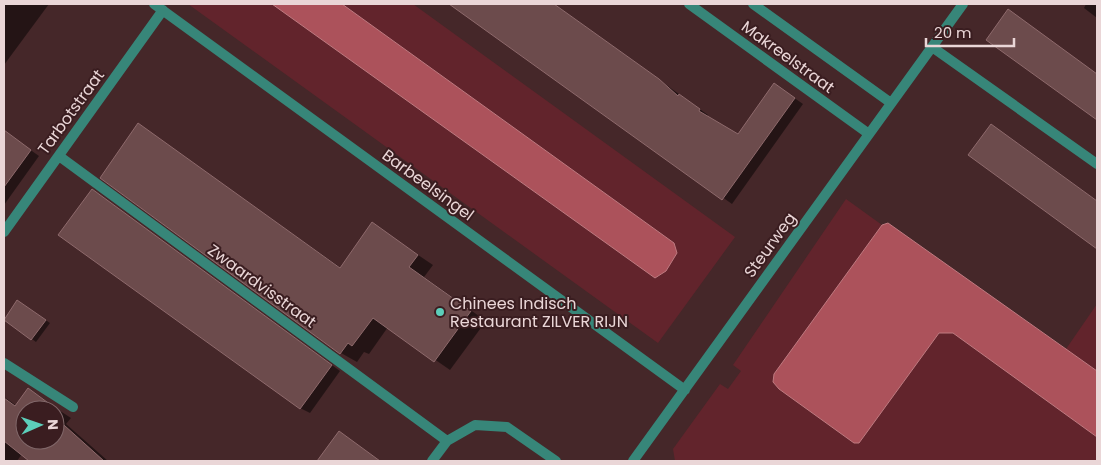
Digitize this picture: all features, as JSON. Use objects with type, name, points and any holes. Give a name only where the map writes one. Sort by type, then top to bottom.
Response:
[{"type":"street","name":"Barbeelsingel","points":[[154,4],[685,390]]},
{"type":"street","name":"Makreelstraat","points":[[689,4],[869,134]]},
{"type":"street","name":"Makreelstraat","points":[[753,4],[891,103]]},
{"type":"street","name":"Steurweg","points":[[633,461],[963,4]]},
{"type":"street","name":"Tarbotstraat","points":[[4,232],[163,10]]},
{"type":"street","points":[[932,47],[1097,164]]},
{"type":"street","name":"Zwaardvisstraat","points":[[59,156],[447,441]]},
{"type":"street","points":[[4,363],[73,407]]},
{"type":"street","points":[[432,461],[447,441],[475,426],[507,427],[556,461]]},
{"type":"shaded area","points":[[188,4],[272,4],[655,278],[660,276],[668,264],[674,243],[342,4],[413,4],[735,237],[658,343]]},
{"type":"shaded area","points":[[272,4],[342,4],[674,243],[677,253],[666,271],[655,278]]},
{"type":"shaded area","points":[[846,199],[882,225],[856,261],[779,389],[854,443],[858,443],[939,333],[953,333],[1097,437],[1097,461],[675,461],[673,449],[720,384],[728,389],[741,371],[733,365]]},
{"type":"shaded area","points":[[888,223],[1097,371],[1097,437],[953,333],[939,333],[859,443],[854,443],[779,389],[773,382],[774,374],[882,225]]},
{"type":"shaded area","points":[[1097,304],[1097,371],[1066,349]]},
{"type":"building","points":[[449,4],[554,4],[659,79],[678,96],[679,94],[700,109],[699,111],[738,134],[774,83],[795,98],[722,200]]},
{"type":"building","points":[[1008,9],[1097,74],[1097,120],[986,40]]},
{"type":"building","points":[[138,123],[340,268],[372,222],[418,255],[409,267],[471,311],[434,362],[373,318],[352,346],[348,343],[340,354],[100,178]]},
{"type":"building","points":[[991,124],[1097,201],[1097,249],[968,155]]},
{"type":"building","points":[[4,130],[31,150],[4,187]]},
{"type":"building","points":[[92,189],[332,365],[300,409],[58,235]]},
{"type":"building","points":[[17,300],[46,320],[31,340],[4,320]]},
{"type":"building","points":[[28,388],[44,400],[19,400]]},
{"type":"building","points":[[4,398],[15,406],[15,450],[4,441]]},
{"type":"building","points":[[65,426],[104,461],[29,461],[15,450],[65,450]]},
{"type":"building","points":[[339,431],[380,461],[317,461]]},
{"type":"place","name":"Chinees Indisch Restaurant ZILVER RIJN","points":[[440,312]]}]
